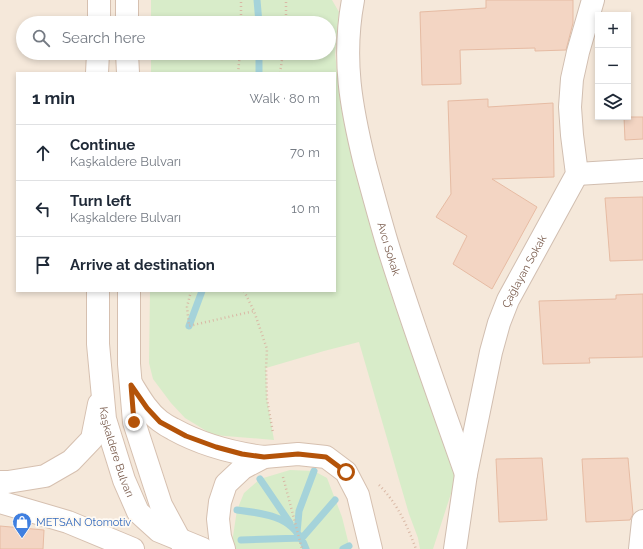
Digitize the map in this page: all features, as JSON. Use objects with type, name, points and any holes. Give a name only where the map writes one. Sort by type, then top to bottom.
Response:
[{"type":"main road","points":[[99,0],[99,16]]},
{"type":"main road","points":[[127,0],[127,16]]},
{"type":"main road","points":[[593,0],[572,79],[570,107],[577,174],[643,170]]},
{"type":"main road","name":"Avcı Sokak","points":[[347,5],[349,87],[355,124],[377,210],[405,302],[466,474]]},
{"type":"main road","points":[[97,72],[98,60]]},
{"type":"main road","points":[[128,60],[128,72]]},
{"type":"main road","name":"Çağlayan Sokak","points":[[455,549],[466,474],[491,352],[499,323],[508,300],[577,174]]},
{"type":"main road","name":"Kaşkaldere Bulvarı","points":[[98,292],[98,344],[105,419],[124,480],[138,512],[159,531],[182,544],[203,549]]},
{"type":"main road","name":"Kaşkaldere Bulvarı","points":[[129,292],[129,364],[134,422],[161,505],[182,544]]},
{"type":"main road","name":"Kaşkaldere Bulvarı","points":[[131,385],[147,408],[160,422],[186,436],[216,447],[242,454],[270,457],[298,454],[326,457],[346,472],[358,495],[371,549]]},
{"type":"main road","name":"Kaşkaldere Bulvarı","points":[[0,482],[45,476],[71,461],[92,439],[102,387]]},
{"type":"main road","name":"Kaşkaldere Bulvarı","points":[[224,549],[220,537],[218,519],[220,502],[226,484],[243,468],[270,457]]},
{"type":"main road","points":[[0,502],[68,522],[133,549]]},
{"type":"main road","points":[[640,549],[643,521]]},
{"type":"path","points":[[241,0],[241,16]]},
{"type":"path","points":[[286,0],[286,16]]},
{"type":"path","points":[[238,72],[239,60]]},
{"type":"path","points":[[280,72],[282,60]]},
{"type":"path","points":[[190,292],[187,307],[189,326],[254,311]]},
{"type":"path","points":[[244,292],[254,311],[267,349],[266,368],[270,457],[295,521],[301,548]]},
{"type":"shaded area","points":[[0,0],[643,0],[643,549],[0,549]]},
{"type":"green space","points":[[151,0],[332,0],[339,12],[336,44],[336,16],[151,16]]},
{"type":"green space","points":[[151,60],[336,60],[342,112],[362,192],[457,475],[433,549],[420,549],[359,342],[266,368],[267,399],[274,440],[213,435],[185,418],[171,403],[153,379],[149,363],[150,292],[336,292],[336,72],[151,72]]},
{"type":"green space","points":[[290,470],[314,471],[327,478],[342,517],[350,549],[231,549],[237,510],[244,493],[260,479]]},
{"type":"building","points":[[486,0],[573,0],[573,23],[566,50],[535,51],[535,48],[460,50],[461,84],[422,85],[420,12],[486,8]]},
{"type":"building","points":[[488,99],[488,107],[553,103],[554,177],[492,179],[537,207],[492,289],[453,264],[467,236],[436,217],[451,194],[448,101]]},
{"type":"building","points":[[631,117],[643,117],[643,139],[625,140],[624,120],[631,120]]},
{"type":"building","points":[[643,197],[643,260],[610,261],[605,198]]},
{"type":"building","points":[[643,294],[643,357],[589,358],[590,363],[543,364],[539,301],[616,299],[616,295]]},
{"type":"building","points":[[542,458],[547,520],[499,522],[496,459]]},
{"type":"building","points":[[628,458],[633,514],[630,520],[586,522],[582,459]]},
{"type":"building","name":"METSAN Otomotiv","points":[[0,526],[44,530],[43,549],[0,549]]},
{"type":"waterway","points":[[257,0],[258,16]]},
{"type":"waterway","points":[[259,60],[259,72]]},
{"type":"waterway","points":[[189,326],[202,292]]},
{"type":"waterway","points":[[297,533],[299,511],[314,471]]},
{"type":"waterway","points":[[260,479],[290,523]]},
{"type":"waterway","points":[[241,540],[302,538],[335,500]]},
{"type":"waterway","points":[[237,510],[269,515],[287,523],[301,538],[306,549]]},
{"type":"waterway","points":[[343,549],[349,546]]},
{"type":"place","name":"METSAN Otomotiv","points":[[22,539]]},
{"type":"route","points":[[134,422],[131,385],[147,408],[160,422],[186,436],[216,447],[242,454],[264,457],[298,454],[326,457],[346,472]]}]
